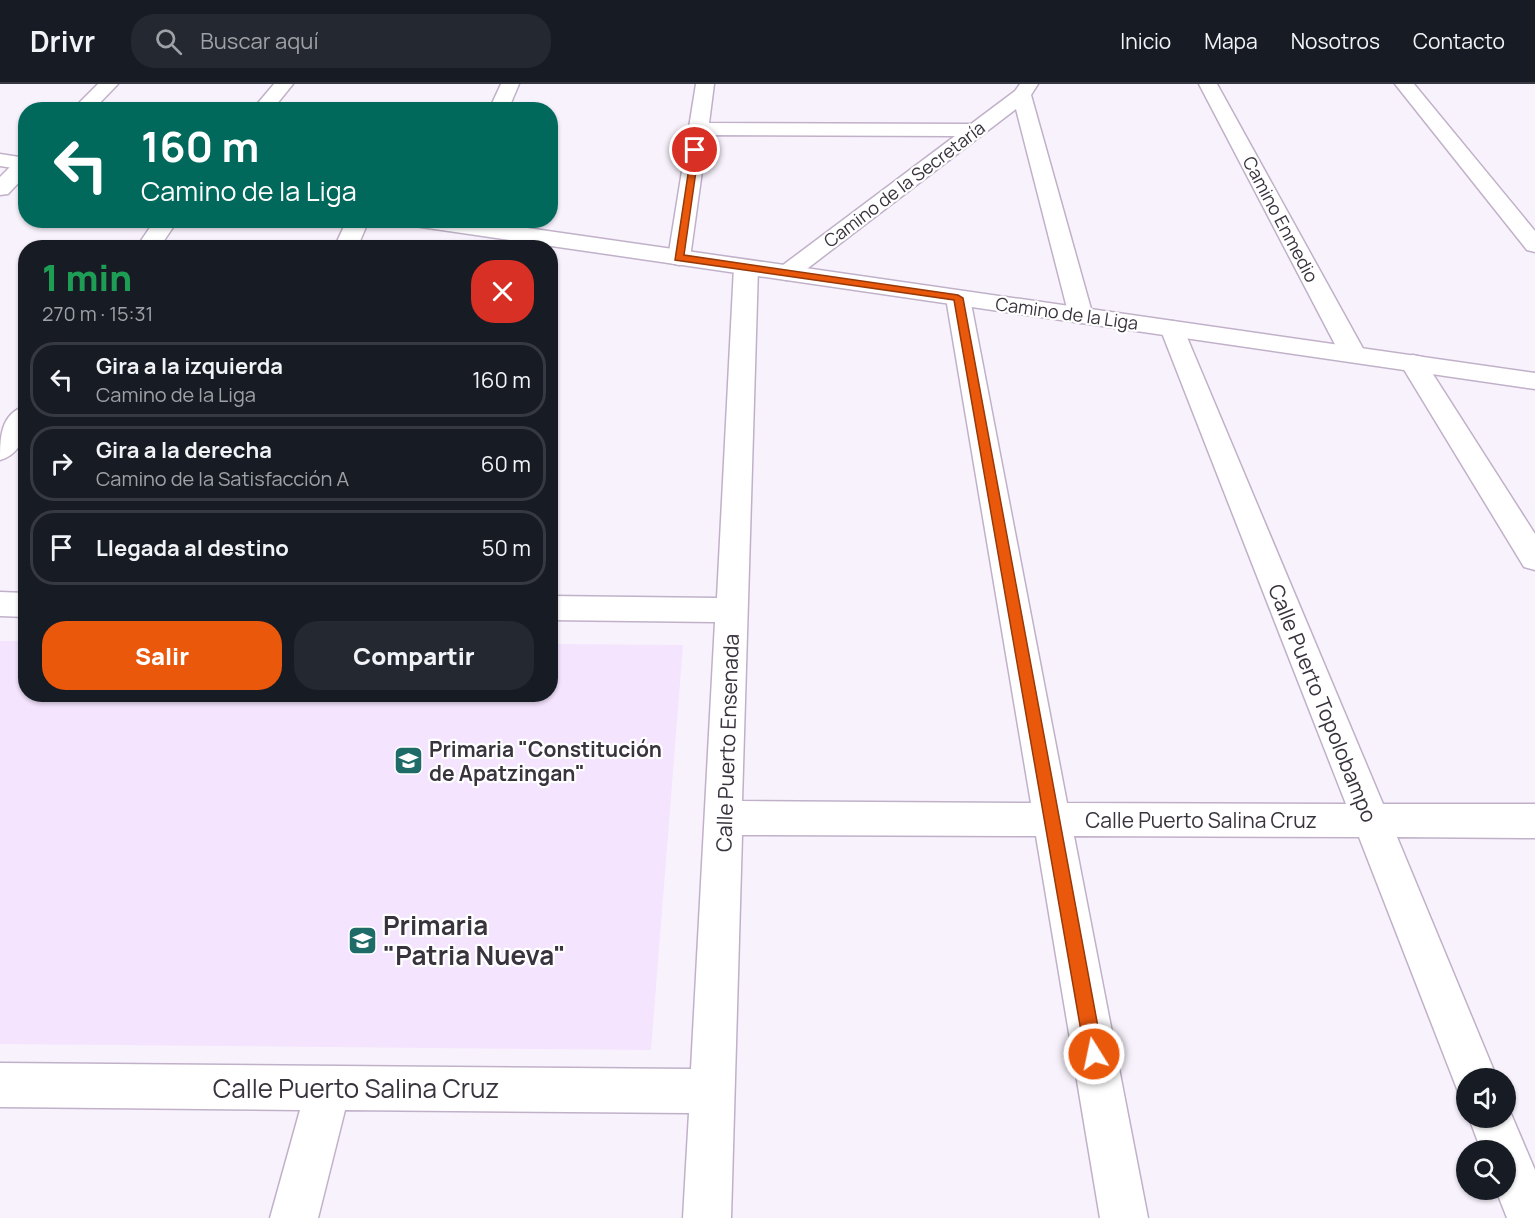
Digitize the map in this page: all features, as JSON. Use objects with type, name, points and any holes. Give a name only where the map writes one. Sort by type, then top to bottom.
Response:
[{"type":"street","points":[[90,102],[109,84]]},
{"type":"street","points":[[268,102],[284,84]]},
{"type":"street","points":[[502,102],[510,84]]},
{"type":"street","points":[[679,258],[705,84]]},
{"type":"street","name":"Camino Enmedio","points":[[1208,84],[1353,354]]},
{"type":"street","points":[[1404,84],[1535,245]]},
{"type":"street","name":"Camino de la Secretaría","points":[[787,273],[1025,90],[1081,315]]},
{"type":"street","points":[[698,129],[974,130]]},
{"type":"street","points":[[0,160],[18,162]]},
{"type":"street","points":[[0,189],[18,170]]},
{"type":"street","name":"Camino de la Liga","points":[[475,228],[534,240]]},
{"type":"street","name":"Camino de la Liga","points":[[558,244],[746,267],[1535,381]]},
{"type":"street","name":"Calle Puerto Ensenada","points":[[707,1218],[746,267]]},
{"type":"street","points":[[958,298],[1124,1218]]},
{"type":"street","name":"Calle Puerto Topolobampo","points":[[1172,328],[1471,1068]]},
{"type":"street","points":[[1413,363],[1535,560]]},
{"type":"street","points":[[0,451],[18,426]]},
{"type":"street","points":[[0,604],[18,605]]},
{"type":"street","points":[[558,608],[732,610]]},
{"type":"street","name":"Calle Puerto Salina Cruz","points":[[724,818],[1535,821]]},
{"type":"street","name":"Calle Puerto Salina Cruz","points":[[0,1085],[712,1091]]},
{"type":"street","points":[[294,1218],[328,1088]]},
{"type":"street","points":[[1516,1179],[1532,1218]]},
{"type":"shaded area","points":[[0,641],[18,641],[18,702],[558,702],[558,644],[683,645],[651,1050],[0,1044]]},
{"type":"place","name":"Primaria \"Constitución de Apatzingan\"","points":[[408,761]]},
{"type":"place","name":"Primaria \"Patria Nueva\"","points":[[362,940]]},
{"type":"route","points":[[695,150],[679,258],[958,298],[1094,1054]]}]
